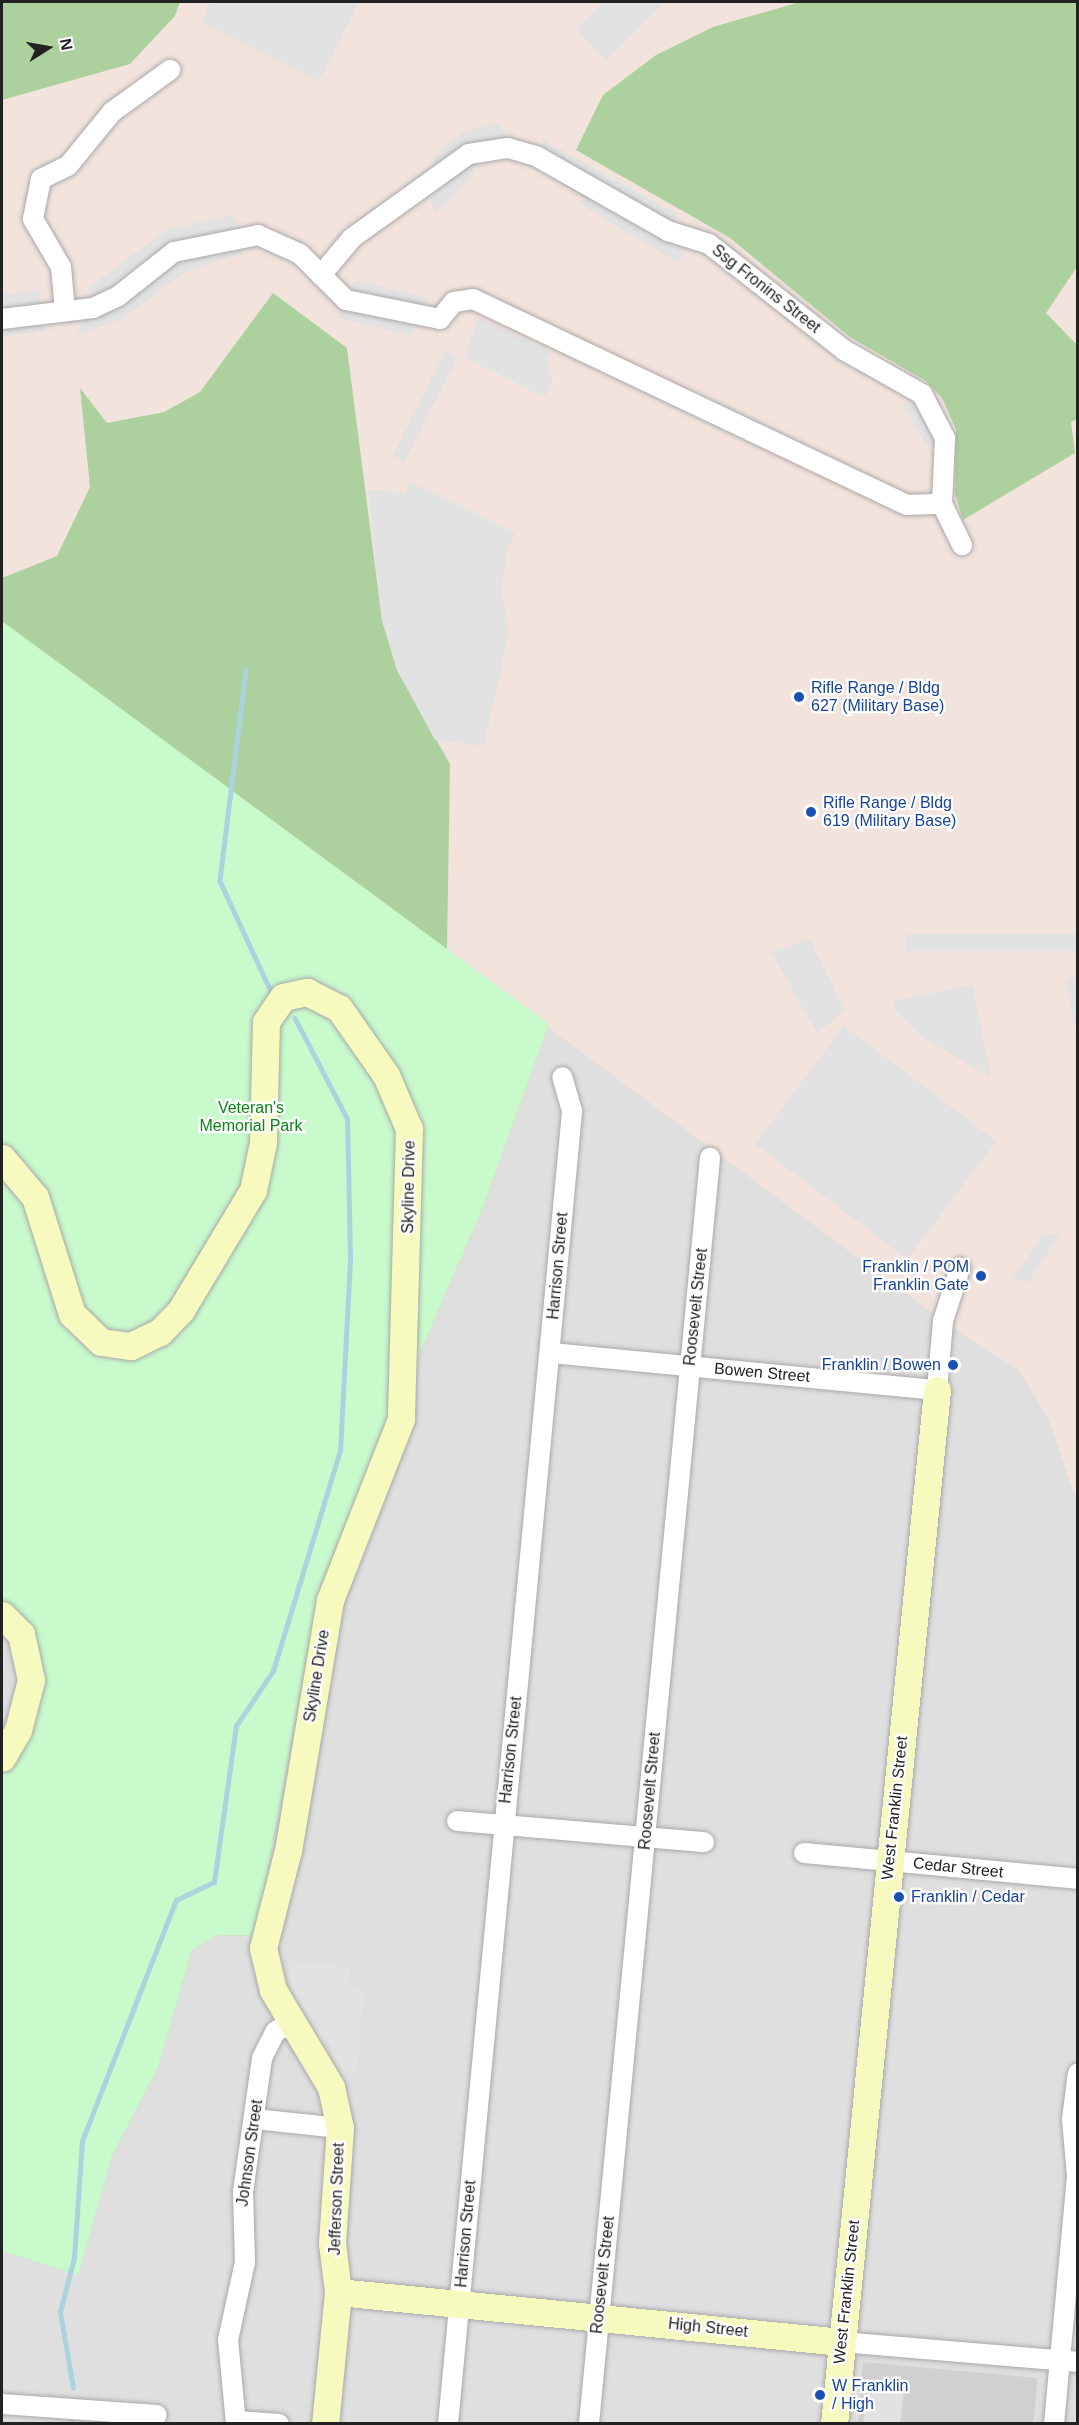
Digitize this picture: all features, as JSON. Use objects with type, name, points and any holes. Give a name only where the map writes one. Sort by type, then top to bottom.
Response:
[{"type":"street","points":[[65,311],[61,267],[33,219],[41,179],[68,166],[112,112],[170,70]]},
{"type":"street","name":"Ssg Fronins Street","points":[[321,275],[352,238],[457,160],[494,148],[530,154],[668,231],[709,244],[844,350],[922,394],[945,438],[942,504],[962,545]]},
{"type":"street","points":[[2,319],[105,303],[187,247],[242,236],[283,244],[321,275],[346,300],[440,320],[454,302],[473,299],[907,505],[942,504]]},
{"type":"street","name":"Skyline Drive","points":[[2,1158],[35,1197],[72,1314],[101,1342],[131,1346],[160,1332],[182,1310],[253,1190],[263,1143],[264,1035],[278,1001],[307,992],[339,1008],[372,1052],[403,1110],[412,1161],[401,1419],[330,1600],[288,1850],[266,1934],[266,1975],[290,2024]]},
{"type":"street","name":"Harrison Street","points":[[448,2424],[551,1353],[572,1111],[562,1077]]},
{"type":"street","name":"Roosevelt Street","points":[[589,2424],[711,1158]]},
{"type":"street","name":"West Franklin Street","points":[[834,2424],[943,1321],[960,1268]]},
{"type":"street","name":"Bowen Street","points":[[551,1353],[937,1390]]},
{"type":"street","points":[[2,1615],[21,1634],[31,1680],[18,1730],[2,1758]]},
{"type":"street","points":[[457,1821],[704,1842]]},
{"type":"street","name":"Cedar Street","points":[[804,1853],[890,1858],[911,1865],[1077,1879]]},
{"type":"street","name":"Johnson Street","points":[[237,2422],[228,2340],[245,2262],[242,2213],[266,2047],[276,2031],[290,2024]]},
{"type":"street","name":"Jefferson Street","points":[[290,2024],[322,2068],[339,2128],[332,2243],[338,2292],[325,2424]]},
{"type":"street","points":[[1054,2424],[1069,2362],[1077,2176],[1072,2119],[1077,2073]]},
{"type":"street","points":[[255,2119],[339,2128]]},
{"type":"street","name":"High Street","points":[[338,2292],[1069,2362]]},
{"type":"street","points":[[2,2404],[41,2415],[157,2415]]},
{"type":"street","points":[[237,2422],[279,2424]]},
{"type":"shaded area","points":[[2,2],[1077,2],[1077,1503],[1049,1419],[1019,1370],[943,1321],[2,621]]},
{"type":"shaded area","points":[[359,2],[319,81],[201,22],[210,4]]},
{"type":"shaded area","points":[[603,2],[665,2],[606,61],[576,29]]},
{"type":"shaded area","points":[[499,123],[508,141],[468,145],[438,167],[431,159],[462,132]]},
{"type":"shaded area","points":[[542,139],[675,213],[686,248],[679,263],[580,204],[582,198],[549,174]]},
{"type":"shaded area","points":[[476,162],[473,175],[436,214],[430,199],[464,165]]},
{"type":"shaded area","points":[[234,214],[242,254],[186,271],[121,320],[77,334],[92,300],[88,288],[166,230]]},
{"type":"shaded area","points":[[355,280],[430,299],[411,336],[337,317]]},
{"type":"shaded area","points":[[39,290],[45,330],[2,337],[2,295]]},
{"type":"shaded area","points":[[479,318],[550,351],[546,361],[553,377],[545,397],[464,357]]},
{"type":"shaded area","points":[[446,351],[458,357],[404,462],[392,456]]},
{"type":"shaded area","points":[[920,404],[940,447],[925,444],[903,405]]},
{"type":"shaded area","points":[[411,482],[515,533],[506,553],[502,591],[509,632],[484,746],[435,740],[397,670],[382,620],[368,489],[405,493]]},
{"type":"shaded area","points":[[906,934],[1077,934],[1077,951],[906,951]]},
{"type":"shaded area","points":[[809,939],[846,1010],[817,1033],[771,952]]},
{"type":"shaded area","points":[[1078,977],[1077,1035],[1066,980]]},
{"type":"shaded area","points":[[972,985],[991,1078],[924,1038],[895,1011],[893,1001]]},
{"type":"shaded area","points":[[549,1024],[943,1321],[1019,1370],[1049,1419],[1078,1503],[1077,2423],[2,2424],[2,2251],[78,2275],[112,2156],[158,2067],[192,1949],[217,1935],[330,1561],[482,1209]]},
{"type":"shaded area","points":[[844,1026],[997,1141],[907,1259],[755,1144]]},
{"type":"shaded area","points":[[1060,1234],[1028,1282],[1013,1279],[1043,1235]]},
{"type":"shaded area","points":[[2,1604],[34,1632],[41,1683],[29,1736],[2,1776]]},
{"type":"shaded area","points":[[289,1961],[351,1967],[349,1987],[364,1988],[357,2073],[345,2072],[348,2083],[343,2087],[329,2041],[318,2040],[320,2014],[303,2023],[293,2008]]},
{"type":"shaded area","points":[[863,2362],[1038,2378],[1033,2423],[858,2424]]},
{"type":"shaded area","points":[[867,2387],[904,2391],[900,2424],[863,2423]]},
{"type":"green space","points":[[2,2],[180,2],[175,16],[130,64],[2,100]]},
{"type":"green space","points":[[800,2],[1077,2],[1077,267],[1046,313],[1077,345],[1077,419],[1071,422],[1075,453],[963,520],[955,494],[956,429],[942,398],[926,381],[850,337],[730,238],[576,150],[603,95],[656,55],[713,27]]},
{"type":"green space","name":"Veteran's Memorial Park","points":[[273,293],[347,348],[382,620],[397,670],[450,764],[447,951],[549,1024],[482,1209],[330,1561],[307,1652],[256,1936],[217,1935],[192,1950],[158,2067],[112,2156],[78,2275],[2,2251],[2,1776],[29,1736],[41,1683],[34,1632],[2,1604],[2,578],[57,556],[90,487],[80,388],[107,423],[164,412],[200,392]]},
{"type":"green space","name":"Veteran's Memorial Park","points":[[2,621],[549,1024],[482,1209],[330,1561],[307,1652],[256,1936],[217,1935],[192,1950],[158,2067],[112,2156],[78,2275],[2,2251],[2,1776],[29,1736],[41,1683],[34,1632],[2,1604]]},
{"type":"waterway","points":[[246,669],[220,881],[270,989]]},
{"type":"waterway","points":[[73,2388],[60,2312],[74,2258],[82,2141],[176,1900],[214,1882],[236,1726],[273,1671],[340,1451],[350,1258],[347,1119],[295,1019]]},
{"type":"place","name":"Rifle Range / Bldg 627 (Military Base)","points":[[799,697]]},
{"type":"place","name":"Rifle Range / Bldg 619 (Military Base)","points":[[811,812]]},
{"type":"place","name":"Franklin / POM Franklin Gate","points":[[981,1276]]},
{"type":"place","name":"Franklin / Bowen","points":[[953,1365]]},
{"type":"place","name":"Franklin / Cedar","points":[[899,1897]]},
{"type":"place","name":"W Franklin / High","points":[[820,2395]]}]
